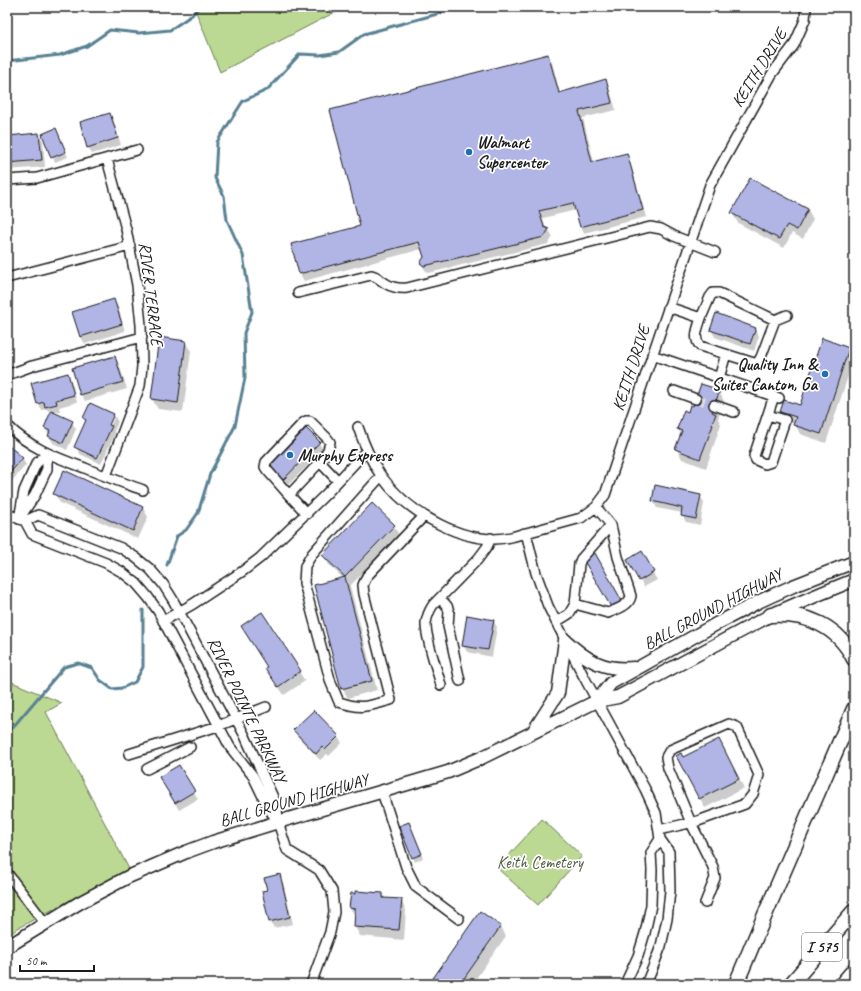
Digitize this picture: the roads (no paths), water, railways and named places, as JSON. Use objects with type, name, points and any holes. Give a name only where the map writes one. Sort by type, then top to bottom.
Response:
[{"type":"highway","points":[[772,615],[786,614],[802,617],[819,624],[835,633],[847,646],[854,659]]},
{"type":"highway","points":[[736,984],[766,910],[854,709]]},
{"type":"highway","name":"I 575","points":[[791,984],[854,911]]},
{"type":"highway","name":"I 575","points":[[842,984],[854,970]]},
{"type":"main road","name":"BALL GROUND HIGHWAY","points":[[597,701],[610,683],[758,602],[793,586],[854,562]]},
{"type":"main road","name":"BALL GROUND HIGHWAY","points":[[7,947],[45,923],[128,877],[161,862],[213,842],[448,772],[481,758],[597,701],[618,697],[772,615],[854,580]]},
{"type":"main road","points":[[565,640],[584,656],[604,666],[623,669],[639,667]]},
{"type":"main road","points":[[533,733],[558,693],[565,640]]},
{"type":"street","name":"KEITH DRIVE","points":[[358,427],[367,450],[380,476],[396,493],[424,516],[446,528],[482,537],[511,538],[581,518],[596,507],[605,495],[611,480],[710,185],[768,81],[794,45],[805,20],[806,7]]},
{"type":"street","points":[[7,180],[36,178],[137,150]]},
{"type":"street","name":"RIVER TERRACE","points":[[106,476],[140,386],[142,366],[142,337],[138,292],[130,246],[107,159]]},
{"type":"street","points":[[298,293],[371,275],[385,283],[402,289],[650,227],[661,229],[716,252]]},
{"type":"street","points":[[7,278],[130,246]]},
{"type":"street","points":[[775,320],[719,293],[713,293],[710,296],[701,318],[696,338],[697,343],[700,346],[754,363],[758,362],[775,320],[787,315]]},
{"type":"street","points":[[668,307],[701,318]]},
{"type":"street","points":[[7,375],[32,366],[142,337]]},
{"type":"street","points":[[719,378],[726,354]]},
{"type":"street","points":[[652,355],[777,397],[768,414],[754,456],[756,460],[764,464],[771,462],[785,420],[768,414]]},
{"type":"street","points":[[674,391],[696,399]]},
{"type":"street","points":[[714,405],[734,412]]},
{"type":"street","points":[[289,495],[320,462],[328,450],[330,442],[310,421],[303,422],[266,462],[265,467],[289,495],[306,514]]},
{"type":"street","points":[[7,425],[18,436],[47,453],[143,490]]},
{"type":"street","points":[[163,621],[180,612],[249,567],[266,553],[306,514],[367,450]]},
{"type":"street","points":[[7,514],[22,520],[24,491],[36,464],[47,453]]},
{"type":"street","points":[[320,462],[338,481]]},
{"type":"street","points":[[380,476],[312,554],[305,566],[304,583],[331,683],[339,702],[353,707],[362,708],[391,700],[363,585],[367,576],[424,516]]},
{"type":"street","points":[[575,604],[608,613],[630,601],[631,596],[618,557],[611,525],[596,507]]},
{"type":"street","name":"RIVER POINTE PARKWAY","points":[[38,515],[120,548],[135,557],[150,569],[163,584],[180,612],[236,719],[277,806],[278,822],[269,809],[253,776],[230,747],[163,621],[148,597],[136,583],[122,572],[101,561],[32,534],[22,520],[38,515]]},
{"type":"street","points":[[556,622],[569,614],[575,604],[578,564],[611,525]]},
{"type":"street","points":[[526,533],[536,573],[548,606],[597,701],[650,797],[656,813],[660,834],[669,852],[669,905],[661,946],[646,984]]},
{"type":"street","points":[[441,685],[426,625],[430,610],[478,559],[491,538]]},
{"type":"street","points":[[440,598],[447,606],[449,611],[448,626],[460,681]]},
{"type":"street","points":[[129,754],[218,726],[266,707]]},
{"type":"street","points":[[625,984],[638,956],[646,933],[651,905],[651,852],[660,834],[691,822],[745,804],[753,794],[759,775],[737,727],[729,724],[670,750],[666,758],[668,768],[691,822],[713,867],[715,878],[705,903]]},
{"type":"street","points":[[147,769],[190,747]]},
{"type":"street","points":[[382,792],[406,867],[416,887],[459,919]]},
{"type":"street","points":[[278,822],[288,854],[319,870],[332,891],[334,912],[330,932],[311,984]]},
{"type":"street","points":[[7,873],[45,923]]},
{"type":"waterway","points":[[7,61],[60,55],[87,46],[110,30],[139,33],[170,30],[192,15],[199,7]]},
{"type":"waterway","points":[[167,565],[177,536],[186,530],[198,513],[210,474],[235,426],[245,378],[244,333],[252,312],[243,255],[227,220],[224,196],[215,178],[217,142],[243,101],[267,90],[300,54],[320,55],[339,52],[364,34],[441,13],[442,7]]},
{"type":"waterway","points":[[7,734],[64,667],[78,663],[92,668],[100,680],[112,689],[122,688],[135,682],[143,667],[143,610]]},
{"type":"tunnel","points":[[696,399],[714,405]]},
{"type":"place","name":"Walmart Supercenter","points":[[469,152]]},
{"type":"place","name":"Quality Inn & Suites Canton, Ga","points":[[825,374]]},
{"type":"place","name":"Murphy Express","points":[[290,455]]},
{"type":"park label","name":"Keith Cemetery","points":[[540,862]]}]
